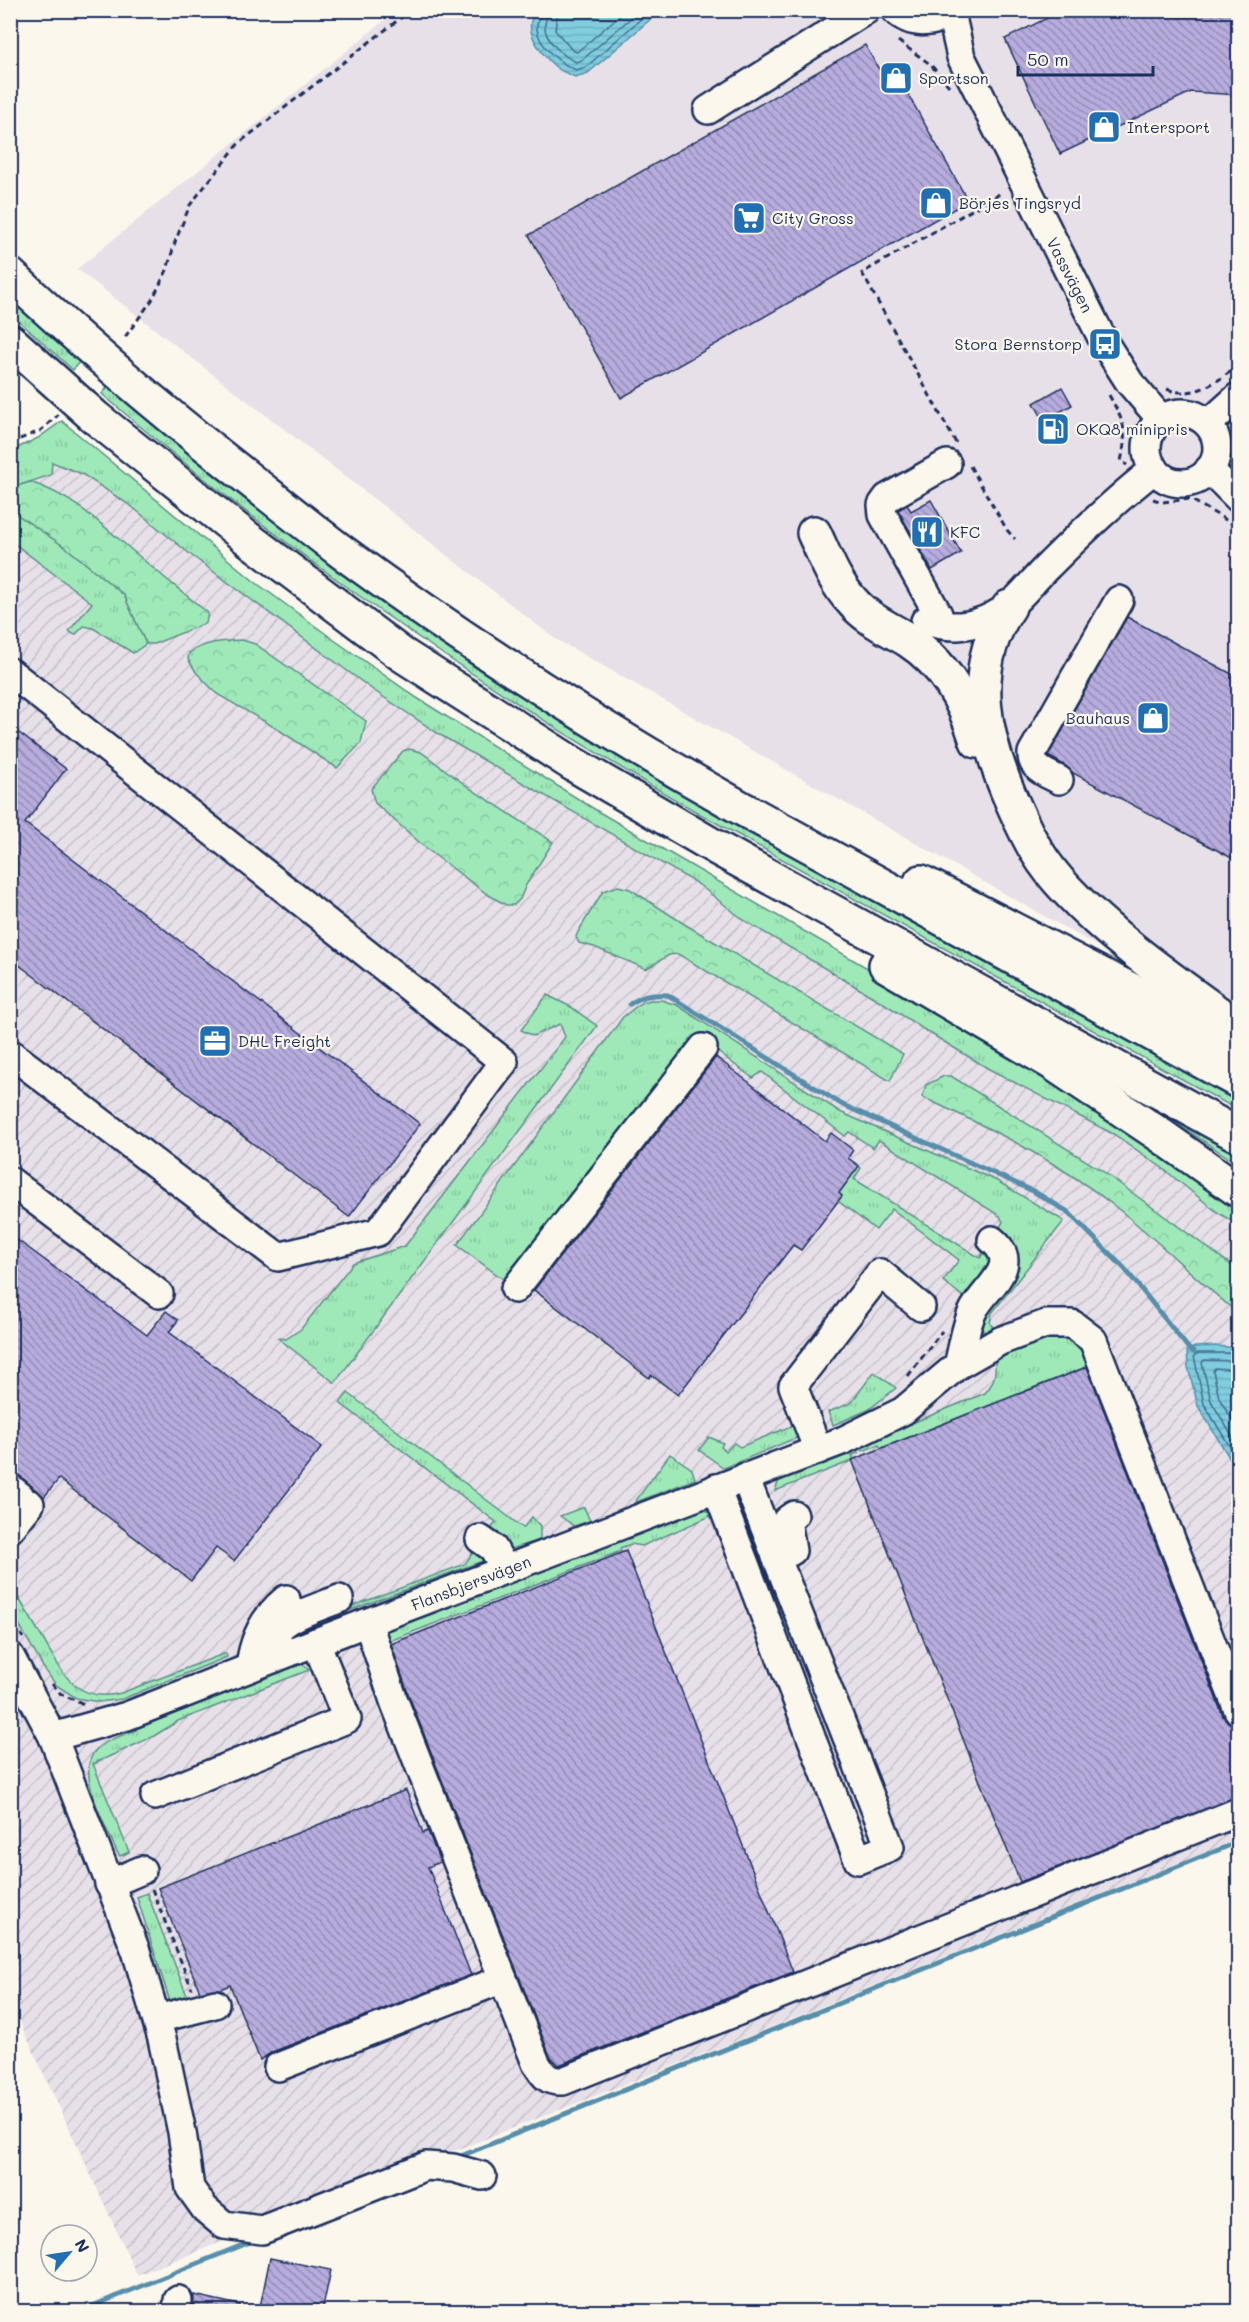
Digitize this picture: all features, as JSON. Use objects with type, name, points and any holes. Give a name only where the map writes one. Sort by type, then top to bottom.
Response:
[{"type":"highway","points":[[10,275],[151,401],[265,492],[341,551],[503,664],[651,757],[808,846],[1239,1081]]},
{"type":"highway","points":[[10,341],[114,432],[247,538],[400,654],[573,764],[717,848],[1239,1136]]},
{"type":"highway","points":[[265,492],[508,649],[675,753],[750,795],[1239,1045]]},
{"type":"highway","points":[[814,533],[837,582],[852,602],[875,621],[922,650],[950,680],[970,720],[994,791],[1011,823],[1066,890],[1111,932],[1239,1029]]},
{"type":"highway","points":[[1009,607],[996,628],[986,657],[983,701],[988,737],[1001,778],[1034,850]]},
{"type":"highway","points":[[717,848],[834,936],[1051,1062],[1239,1190]]},
{"type":"street","points":[[708,110],[866,10]]},
{"type":"street","name":"Vassvägen","points":[[895,10],[900,16],[914,21],[944,15],[961,57],[1105,344],[1130,383],[1162,420]]},
{"type":"street","points":[[1208,424],[1239,397]]},
{"type":"street","points":[[1187,413],[1208,424],[1215,434],[1217,450],[1213,464],[1197,480],[1185,483],[1170,481],[1155,469],[1148,453],[1148,440],[1155,425],[1169,415],[1187,413]]},
{"type":"street","points":[[958,458],[886,498],[882,505],[883,515],[931,617],[942,627],[958,627],[980,622],[1009,607],[1061,552],[1155,469]]},
{"type":"street","points":[[1209,469],[1239,498]]},
{"type":"street","points":[[1059,780],[1036,768],[1032,762],[1032,753],[1119,600]]},
{"type":"street","points":[[10,672],[504,1062],[378,1232],[278,1257],[14,1063]]},
{"type":"street","points":[[515,1288],[703,1048]]},
{"type":"street","points":[[10,1181],[159,1294]]},
{"type":"street","points":[[958,1365],[973,1311],[1001,1273],[1005,1263],[1004,1255],[992,1240]]},
{"type":"street","points":[[818,1450],[793,1386],[880,1273],[921,1307]]},
{"type":"street","name":"Flansbjersvägen","points":[[53,1737],[127,1716],[316,1641],[844,1440],[903,1411],[958,1365],[1000,1341],[1046,1324],[1072,1324],[1092,1340],[1239,1710]]},
{"type":"street","points":[[716,1488],[770,1652],[830,1805],[858,1860],[890,1847],[878,1788],[843,1698],[776,1557],[745,1477]]},
{"type":"street","points":[[10,1529],[17,1500]]},
{"type":"street","points":[[776,1557],[792,1551],[787,1520],[794,1515]]},
{"type":"street","points":[[480,1539],[493,1548],[505,1569]]},
{"type":"street","points":[[250,1668],[251,1653],[261,1629],[272,1611],[286,1599]]},
{"type":"street","points":[[275,1658],[275,1641],[279,1629],[289,1620],[339,1599]]},
{"type":"street","points":[[368,1623],[394,1701],[536,2063],[544,2077],[553,2081],[563,2081],[1239,1812]]},
{"type":"street","points":[[155,1796],[347,1719],[316,1641]]},
{"type":"street","points":[[19,1651],[136,1951],[157,2019],[182,2132],[190,2188],[206,2209],[224,2225],[262,2230],[426,2166],[453,2168],[482,2176]]},
{"type":"street","points":[[109,1884],[142,1870]]},
{"type":"street","points":[[278,2067],[503,1979]]},
{"type":"street","points":[[157,2019],[207,2006]]},
{"type":"path","points":[[125,338],[152,300],[167,270],[190,204],[239,143],[411,10]]},
{"type":"path","points":[[1004,192],[862,273],[958,458],[1015,539]]},
{"type":"path","points":[[1167,389],[1181,393],[1196,391],[1239,366]]},
{"type":"path","points":[[10,443],[40,431],[63,409]]},
{"type":"path","points":[[905,1380],[943,1330]]},
{"type":"path","points":[[10,1616],[19,1651]]},
{"type":"path","points":[[50,1682],[61,1694],[90,1706]]},
{"type":"path","points":[[142,1870],[207,2006]]},
{"type":"shaded area","name":"Stora Bernstorp","points":[[396,11],[1238,11],[1238,1026],[554,638],[77,269]]},
{"type":"shaded area","points":[[42,458],[82,474],[131,506],[191,555],[373,690],[556,803],[698,884],[745,921],[989,1069],[1115,1135],[1161,1167],[1217,1212],[1238,1225],[1238,1839],[726,2045],[137,2275],[11,2003],[10,466]]},
{"type":"green space","points":[[10,285],[86,353],[73,370],[11,314]]},
{"type":"green space","points":[[114,379],[356,571],[1238,1086],[1238,1110],[702,815],[545,721],[468,671],[317,566],[172,453],[102,394]]},
{"type":"green space","points":[[62,421],[255,582],[417,698],[599,812],[955,1019],[1238,1203],[1238,1225],[1217,1212],[1161,1167],[1115,1135],[989,1069],[745,921],[698,884],[442,736],[373,690],[191,555],[131,506],[82,474],[52,462],[51,475],[11,488],[11,451],[38,438]]},
{"type":"green space","points":[[30,482],[76,504],[102,524],[208,613],[206,623],[154,644],[146,644],[124,595],[68,549],[15,513],[11,503],[11,488]]},
{"type":"green space","points":[[10,503],[15,513],[68,549],[124,595],[146,644],[133,653],[93,628],[84,626],[75,635],[69,631],[92,603],[11,541]]},
{"type":"green space","points":[[242,640],[255,644],[366,721],[361,743],[337,768],[279,730],[217,694],[196,672],[188,659],[189,653],[201,646]]},
{"type":"green space","points":[[409,749],[421,752],[471,789],[553,842],[526,885],[520,899],[514,905],[506,905],[487,894],[428,850],[375,803],[371,789],[403,751]]},
{"type":"green space","points":[[618,886],[630,889],[686,925],[903,1054],[890,1081],[678,954],[669,955],[646,969],[579,943],[576,937],[578,932],[603,891]]},
{"type":"green space","points":[[547,995],[571,1007],[597,1026],[335,1383],[278,1338],[286,1339],[301,1329],[353,1263],[405,1246],[565,1037],[560,1024],[533,1036],[521,1030]]},
{"type":"green space","points":[[661,1000],[677,1005],[840,1112],[997,1181],[1064,1221],[992,1313],[990,1323],[994,1329],[987,1332],[982,1331],[981,1322],[998,1230],[1003,1222],[1000,1216],[879,1140],[873,1148],[849,1132],[845,1136],[762,1072],[753,1078],[700,1039],[511,1285],[457,1245],[623,1017],[642,1002]]},
{"type":"green space","points":[[944,1076],[951,1076],[1101,1170],[1238,1270],[1238,1313],[1133,1221],[1071,1175],[1023,1146],[922,1097],[926,1085]]},
{"type":"green space","points":[[1147,1103],[1238,1145],[1238,1164]]},
{"type":"green space","points":[[859,1166],[861,1168],[854,1179],[980,1258],[984,1252],[988,1255],[990,1262],[965,1298],[943,1281],[959,1260],[892,1209],[876,1230],[838,1201],[842,1196],[835,1190],[841,1190]]},
{"type":"green space","points":[[1047,1335],[1076,1336],[1093,1364],[881,1448],[879,1445],[862,1451],[859,1445],[985,1393],[994,1377],[995,1358]]},
{"type":"green space","points":[[874,1372],[896,1388],[868,1410],[833,1425],[828,1412],[851,1403]]},
{"type":"green space","points":[[348,1393],[523,1528],[532,1517],[540,1526],[540,1540],[511,1549],[488,1533],[496,1522],[340,1403]]},
{"type":"green space","points":[[794,1425],[798,1437],[724,1468],[699,1450],[709,1437],[723,1443],[721,1447],[726,1451],[734,1443],[740,1447]]},
{"type":"green space","points":[[855,1446],[858,1453],[852,1455],[854,1460],[775,1491],[780,1477]]},
{"type":"green space","points":[[670,1454],[692,1469],[695,1479],[634,1503]]},
{"type":"green space","points":[[584,1507],[590,1521],[574,1526],[560,1516]]},
{"type":"green space","points":[[702,1509],[715,1514],[642,1546],[631,1544],[620,1548],[621,1551],[387,1642],[385,1634],[387,1630],[404,1621]]},
{"type":"green space","points":[[476,1548],[485,1560],[297,1630],[296,1627],[465,1564]]},
{"type":"green space","points":[[10,1584],[65,1675],[73,1684],[93,1694],[121,1693],[226,1653],[227,1657],[122,1699],[99,1702],[76,1698],[56,1685],[43,1667],[11,1610]]},
{"type":"green space","points":[[300,1662],[309,1670],[178,1721],[154,1736],[93,1764],[129,1852],[120,1856],[100,1815],[91,1786],[90,1761],[95,1751],[109,1741],[136,1730],[135,1724]]},
{"type":"green space","points":[[147,1893],[189,2001],[171,2005],[137,1897]]},
{"type":"water","points":[[538,10],[660,11],[588,73],[575,77],[557,68],[535,41],[531,25],[532,17]]},
{"type":"water","points":[[1195,1347],[1238,1348],[1238,1472],[1198,1406],[1188,1367],[1187,1351]]},
{"type":"building","points":[[1063,10],[1239,10],[1239,95],[1191,92],[1060,154],[1005,39]]},
{"type":"building","name":"City Gross","points":[[865,45],[880,71],[891,64],[968,201],[621,398],[529,235]]},
{"type":"building","points":[[1062,387],[1072,405],[1044,421],[1034,403]]},
{"type":"building","name":"KFC","points":[[931,500],[961,553],[932,570],[898,510],[907,505],[911,511]]},
{"type":"building","name":"Bauhaus","points":[[1127,617],[1239,678],[1239,862],[1073,773],[1066,766],[1048,756]]},
{"type":"building","name":"DHL Freight","points":[[10,726],[66,769],[25,823],[420,1124],[349,1217],[10,958]]},
{"type":"building","points":[[716,1057],[825,1141],[831,1133],[853,1150],[848,1158],[859,1166],[839,1193],[842,1196],[801,1250],[793,1245],[678,1395],[651,1375],[649,1378],[534,1290]]},
{"type":"building","points":[[16,1239],[147,1335],[166,1311],[178,1320],[169,1332],[322,1447],[234,1561],[216,1548],[191,1581],[59,1479],[44,1497],[20,1476],[10,1473],[10,1247]]},
{"type":"building","points":[[1087,1367],[1223,1716],[1233,1725],[1239,1737],[1239,1797],[1020,1882],[852,1460]]},
{"type":"building","points":[[626,1551],[793,1972],[559,2065],[550,2056],[409,1696],[391,1644]]},
{"type":"building","points":[[406,1790],[423,1833],[428,1831],[440,1862],[428,1867],[471,1975],[272,2052],[260,2060],[230,1985],[200,1992],[158,1888]]},
{"type":"building","points":[[270,2258],[331,2270],[322,2312],[259,2312]]},
{"type":"building","points":[[194,2295],[240,2305],[240,2312],[193,2312]]},
{"type":"waterway","points":[[630,1004],[648,996],[668,995],[841,1104],[1033,1191],[1068,1212],[1125,1269],[1189,1349],[1194,1352]]},
{"type":"waterway","points":[[456,2158],[1238,1842]]},
{"type":"waterway","points":[[90,2307],[255,2240]]},
{"type":"place","name":"Sportson","points":[[896,78]]},
{"type":"place","name":"Intersport","points":[[1104,127]]},
{"type":"place","name":"Börjes Tingsryd","points":[[936,203]]},
{"type":"place","name":"City Gross","points":[[749,218]]},
{"type":"place","name":"Stora Bernstorp","points":[[1105,344]]},
{"type":"place","name":"OKQ8 minipris","points":[[1053,429]]},
{"type":"place","name":"KFC","points":[[927,532]]},
{"type":"place","name":"Bauhaus","points":[[1153,718]]},
{"type":"place","name":"DHL Freight","points":[[215,1041]]}]
